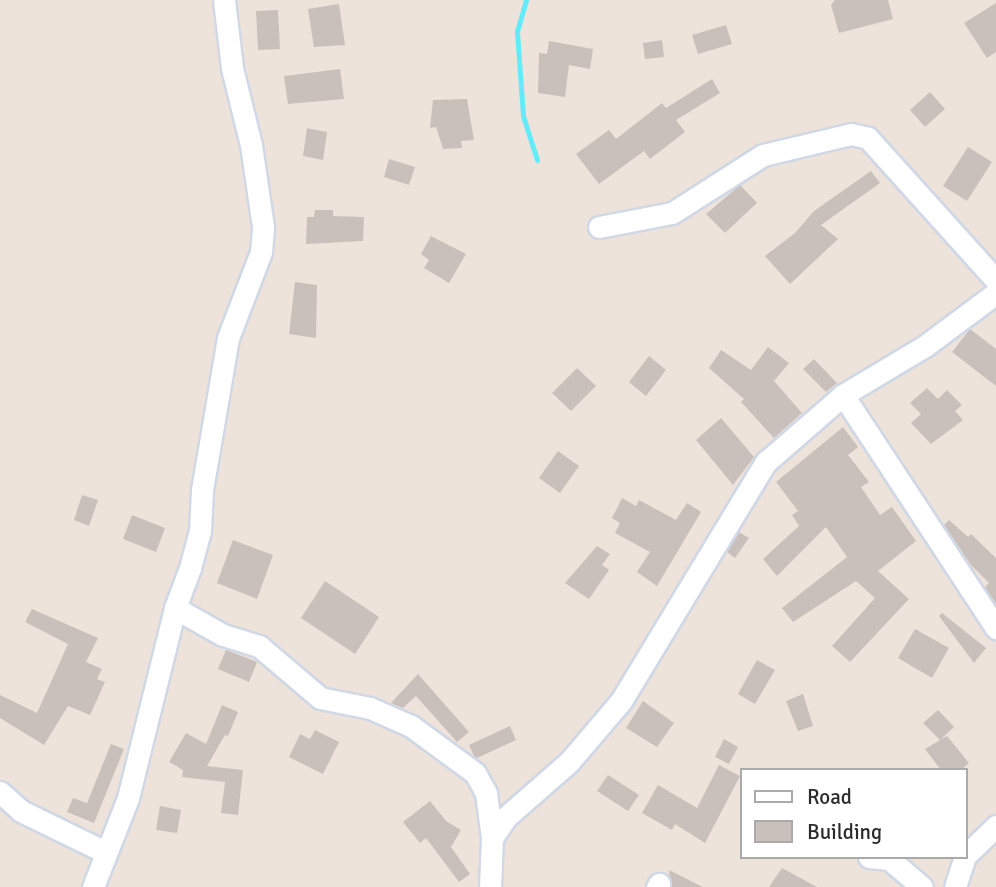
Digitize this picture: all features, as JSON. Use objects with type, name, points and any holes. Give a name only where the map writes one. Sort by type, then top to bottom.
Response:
[{"type":"street","points":[[93,887],[104,852],[128,798],[175,608],[200,531],[202,490],[228,338],[261,251],[263,227],[223,0]]},
{"type":"street","points":[[599,227],[672,213],[763,155],[851,134],[868,138],[996,280]]},
{"type":"street","points":[[492,838],[506,817],[569,762],[621,701],[766,462],[843,394],[925,346],[996,293]]},
{"type":"street","points":[[843,394],[996,628]]},
{"type":"street","points":[[175,608],[223,635],[259,646],[320,698],[370,708],[411,726],[475,773],[486,793],[492,838],[490,887]]},
{"type":"street","points":[[0,792],[21,811],[104,852]]},
{"type":"street","points":[[968,854],[996,826]]},
{"type":"street","points":[[889,859],[922,887]]},
{"type":"street","points":[[955,887],[965,859]]},
{"type":"building","points":[[835,0],[888,0],[893,19],[839,33],[831,5]]},
{"type":"building","points":[[996,3],[996,52],[987,58],[964,23]]},
{"type":"building","points":[[339,4],[345,45],[314,47],[308,9]]},
{"type":"building","points":[[278,10],[280,49],[258,50],[256,11]]},
{"type":"building","points":[[726,25],[732,44],[698,54],[692,35]]},
{"type":"building","points":[[662,40],[664,57],[645,59],[643,43]]},
{"type":"building","points":[[549,41],[593,49],[590,69],[569,65],[565,97],[538,93],[539,53],[547,54]]},
{"type":"building","points":[[340,69],[344,99],[288,104],[284,76]]},
{"type":"building","points":[[712,79],[720,93],[676,120],[685,132],[650,159],[644,151],[599,184],[576,154],[609,130],[616,139],[662,103],[666,108]]},
{"type":"building","points":[[930,92],[945,109],[925,127],[910,110]]},
{"type":"building","points":[[467,99],[474,140],[461,141],[462,148],[443,149],[436,127],[430,128],[433,100]]},
{"type":"building","points":[[307,128],[327,132],[323,160],[303,156]]},
{"type":"building","points":[[968,147],[992,162],[967,201],[943,186]]},
{"type":"building","points":[[389,159],[415,167],[409,185],[384,177]]},
{"type":"building","points":[[871,171],[880,183],[821,225],[838,239],[790,284],[765,256],[795,233],[814,211]]},
{"type":"building","points":[[740,185],[757,203],[725,233],[706,214]]},
{"type":"building","points":[[315,210],[333,210],[333,216],[364,217],[363,241],[306,244],[307,217],[314,217]]},
{"type":"building","points":[[431,236],[466,254],[449,283],[424,268],[429,260],[421,254]]},
{"type":"building","points":[[295,282],[317,285],[316,338],[289,334]]},
{"type":"building","points":[[970,329],[996,349],[996,386],[952,352]]},
{"type":"building","points":[[768,347],[789,363],[774,381],[802,413],[774,438],[741,402],[744,399],[709,368],[721,350],[751,370]]},
{"type":"building","points":[[649,356],[666,370],[646,396],[629,382]]},
{"type":"building","points":[[814,359],[837,383],[826,392],[803,369]]},
{"type":"building","points":[[577,368],[596,386],[571,411],[552,393]]},
{"type":"building","points":[[927,388],[938,399],[947,390],[962,405],[955,411],[963,420],[931,444],[911,423],[921,414],[910,403]]},
{"type":"building","points":[[721,418],[754,457],[733,485],[696,440]]},
{"type":"building","points":[[843,427],[858,447],[848,455],[869,482],[861,487],[880,515],[892,507],[916,541],[878,571],[909,599],[850,662],[832,646],[875,598],[856,581],[793,622],[782,608],[847,557],[826,527],[777,576],[763,559],[799,526],[792,515],[798,511],[776,482]]},
{"type":"building","points":[[558,451],[579,466],[560,493],[539,478]]},
{"type":"building","points":[[82,495],[98,500],[89,526],[74,520]]},
{"type":"building","points":[[622,498],[636,506],[639,500],[676,520],[687,503],[701,512],[657,586],[637,572],[650,552],[615,533],[620,523],[612,518]]},
{"type":"building","points":[[132,515],[165,528],[156,552],[123,539]]},
{"type":"building","points":[[949,520],[968,537],[971,534],[996,558],[996,604],[985,587],[989,583],[971,565],[944,525]]},
{"type":"building","points":[[739,532],[749,538],[735,558],[727,552]]},
{"type":"building","points":[[233,540],[273,555],[257,599],[217,583]]},
{"type":"building","points":[[597,546],[610,554],[602,565],[609,570],[589,599],[565,583]]},
{"type":"building","points":[[325,581],[379,617],[355,654],[301,618]]},
{"type":"building","points":[[32,609],[98,638],[86,662],[102,669],[97,679],[105,682],[90,715],[68,706],[44,745],[0,718],[0,695],[37,713],[68,644],[25,622]]},
{"type":"building","points":[[942,613],[986,648],[974,663],[939,616]]},
{"type":"building","points":[[915,629],[949,648],[932,678],[898,658]]},
{"type":"building","points":[[226,650],[257,662],[249,682],[218,669]]},
{"type":"building","points":[[757,660],[775,670],[755,704],[738,694]]},
{"type":"building","points":[[418,674],[469,732],[457,742],[416,696],[403,708],[391,703]]},
{"type":"building","points":[[803,694],[813,726],[798,731],[786,701]]},
{"type":"building","points":[[643,701],[674,723],[657,747],[626,728]]},
{"type":"building","points":[[222,705],[238,712],[228,736],[225,735],[207,766],[243,770],[238,815],[221,813],[225,782],[182,777],[183,770],[169,762],[186,733],[206,744]]},
{"type":"building","points":[[938,710],[954,727],[941,739],[947,736],[969,763],[963,768],[939,768],[925,749],[940,740],[923,723]]},
{"type":"building","points":[[510,726],[516,740],[477,758],[474,756],[469,745]]},
{"type":"building","points":[[315,730],[339,742],[323,774],[289,757],[300,734],[310,739]]},
{"type":"building","points":[[724,739],[738,747],[729,764],[715,757]]},
{"type":"building","points":[[111,744],[124,749],[94,823],[67,812],[73,798],[87,803]]},
{"type":"building","points":[[719,765],[740,776],[705,843],[675,824],[672,830],[642,813],[658,785],[697,808]]},
{"type":"building","points":[[608,775],[639,795],[628,811],[597,791]]},
{"type":"building","points":[[430,801],[446,821],[461,830],[451,847],[470,874],[459,882],[426,838],[420,843],[403,822]]},
{"type":"building","points":[[160,806],[181,810],[177,833],[156,830]]},
{"type":"building","points":[[782,868],[817,887],[769,887]]},
{"type":"building","points":[[669,870],[703,887],[671,887]]},
{"type":"waterway","points":[[526,0],[517,32],[523,116],[537,160]]}]
